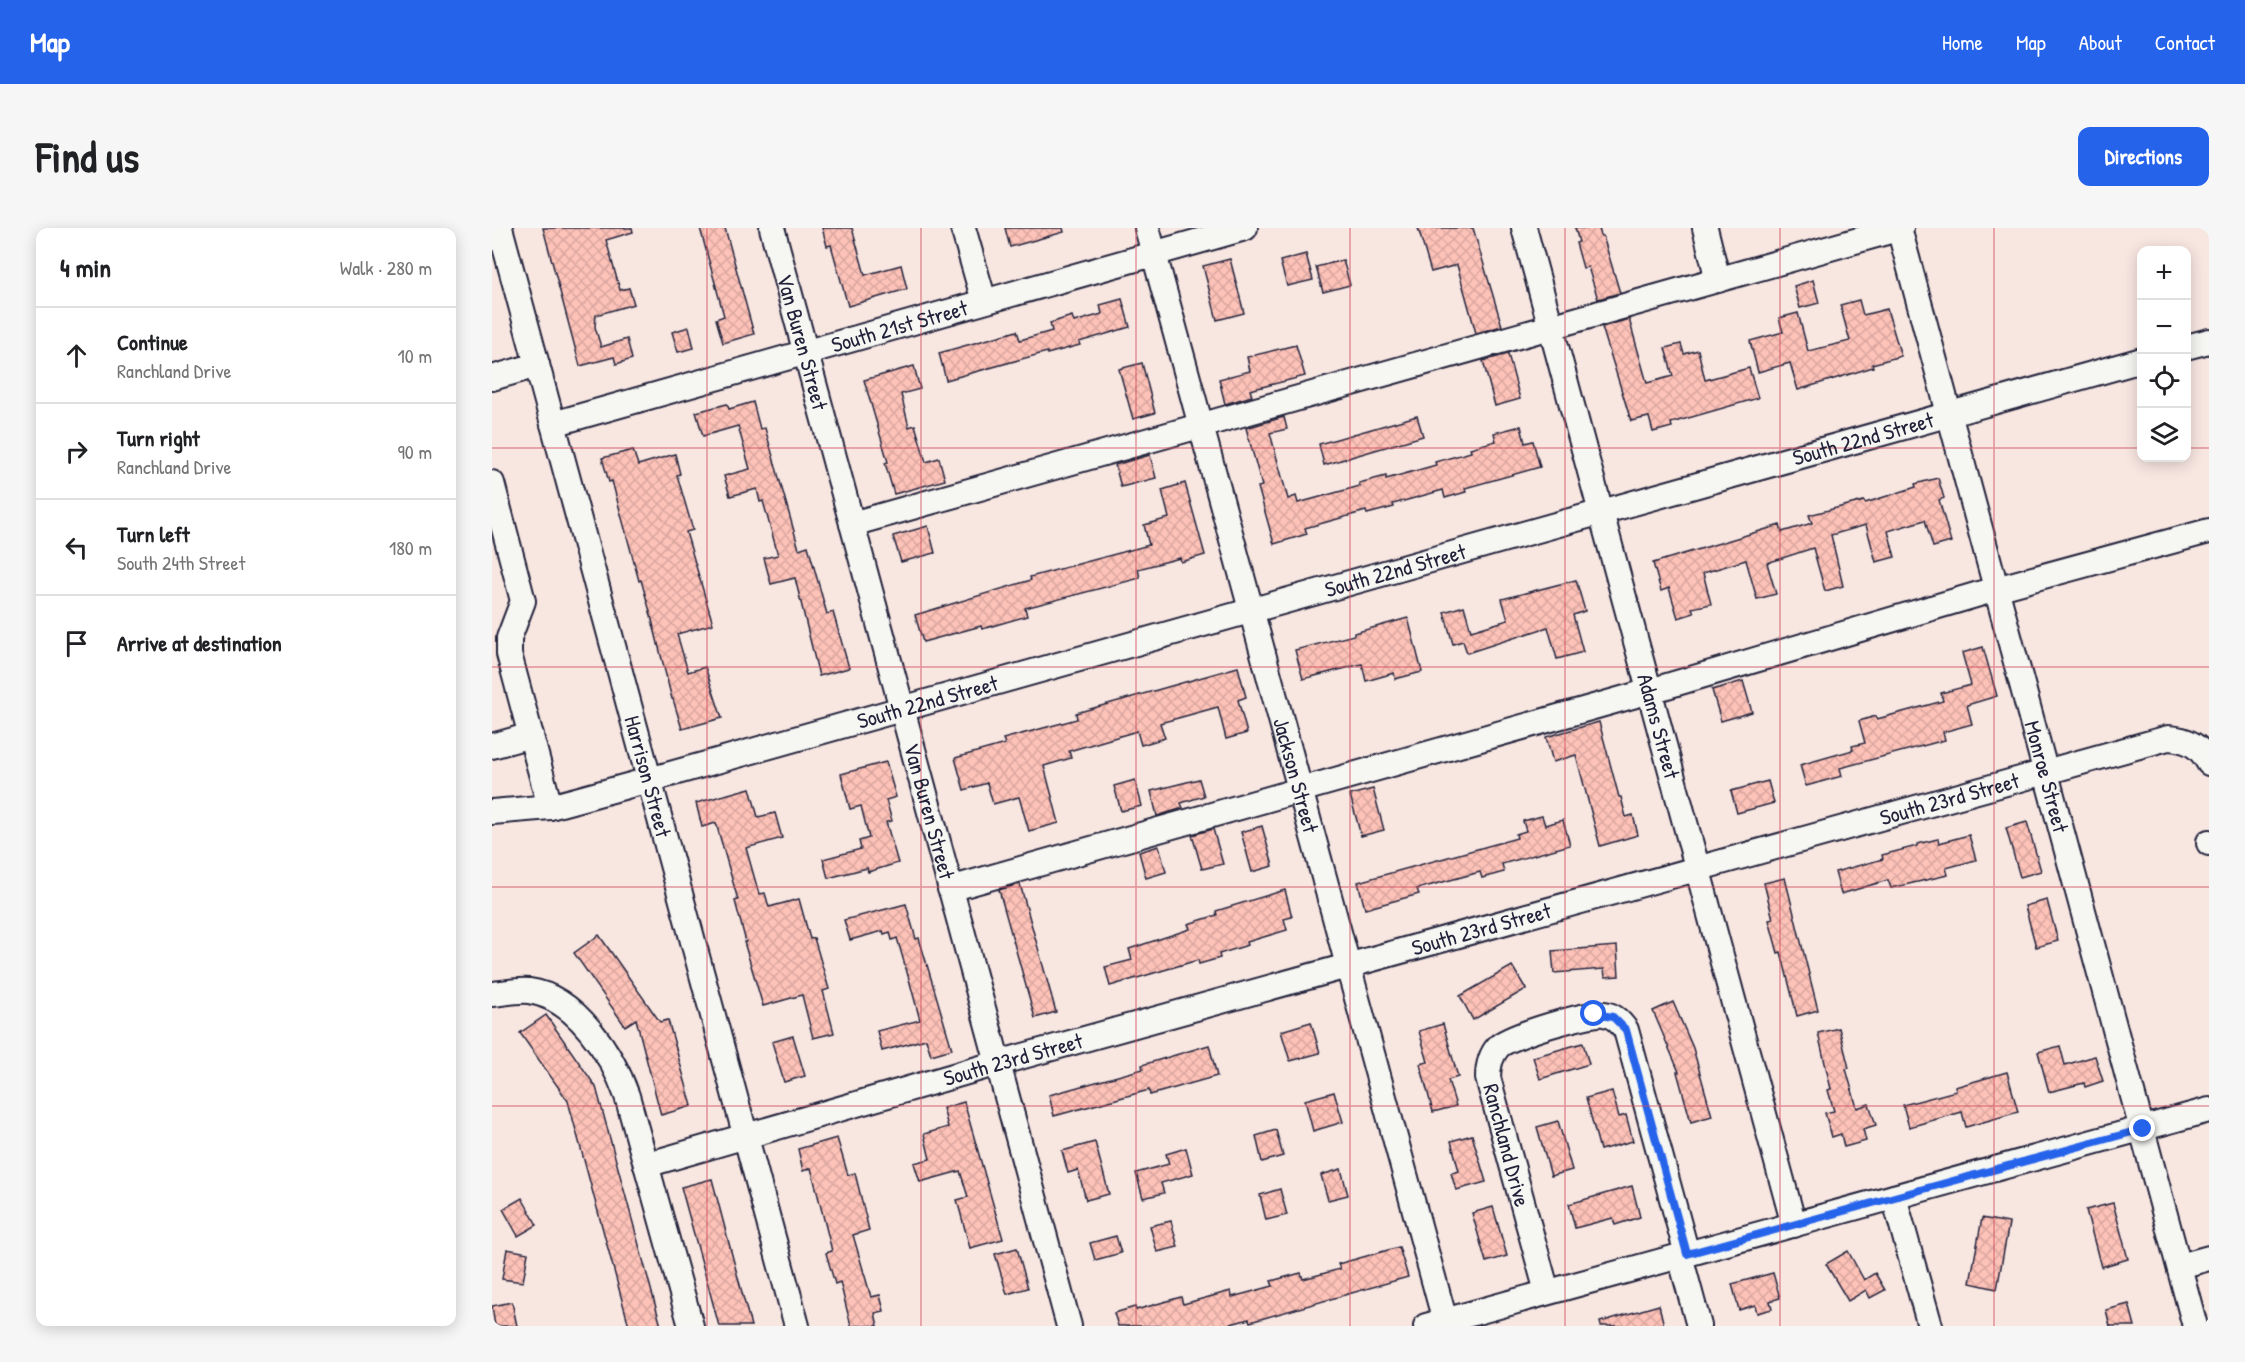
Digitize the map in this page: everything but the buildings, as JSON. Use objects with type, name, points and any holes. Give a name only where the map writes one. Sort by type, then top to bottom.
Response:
[{"type":"street","name":"Van Buren Street","points":[[772,228],[1069,1326]]},
{"type":"street","points":[[963,228],[984,301]]},
{"type":"street","name":"Jackson Street","points":[[1147,228],[1348,966],[1435,1323]]},
{"type":"street","name":"South 21st Street","points":[[553,424],[1245,228]]},
{"type":"street","name":"Adams Street","points":[[1524,228],[1794,1225]]},
{"type":"street","points":[[1706,228],[1718,280]]},
{"type":"street","points":[[852,524],[1900,228]]},
{"type":"street","name":"Monroe Street","points":[[1900,228],[2195,1326]]},
{"type":"street","name":"Harrison Street","points":[[498,232],[537,365],[797,1326]]},
{"type":"street","points":[[2191,346],[2209,341]]},
{"type":"street","name":"South 22nd Street","points":[[492,812],[550,807],[649,780],[2137,361]]},
{"type":"street","points":[[492,378],[537,365]]},
{"type":"street","points":[[492,483],[523,602],[508,645],[550,807]]},
{"type":"street","points":[[950,889],[1650,691],[1996,589],[2209,531]]},
{"type":"street","points":[[492,642],[505,656],[513,670]]},
{"type":"street","points":[[492,746],[531,735]]},
{"type":"street","name":"South 23rd Street","points":[[646,1165],[998,1063],[2168,738],[2191,743],[2202,750],[2209,763]]},
{"type":"street","points":[[492,994],[517,991],[541,994],[564,1007],[586,1026],[605,1051],[622,1081],[691,1326]]},
{"type":"street","name":"Ranchland Drive","points":[[1547,1292],[1488,1078],[1488,1066],[1497,1047],[1516,1036],[1594,1014],[1613,1017],[1626,1030],[1684,1255],[1699,1326]]},
{"type":"street","points":[[1435,1323],[2209,1110]]},
{"type":"street","points":[[1894,1197],[1930,1326]]},
{"type":"street","points":[[2180,1266],[2209,1258]]},
{"type":"route","points":[[1594,1014],[1606,1014],[1613,1017],[1626,1030],[1687,1254],[2143,1129]]}]
